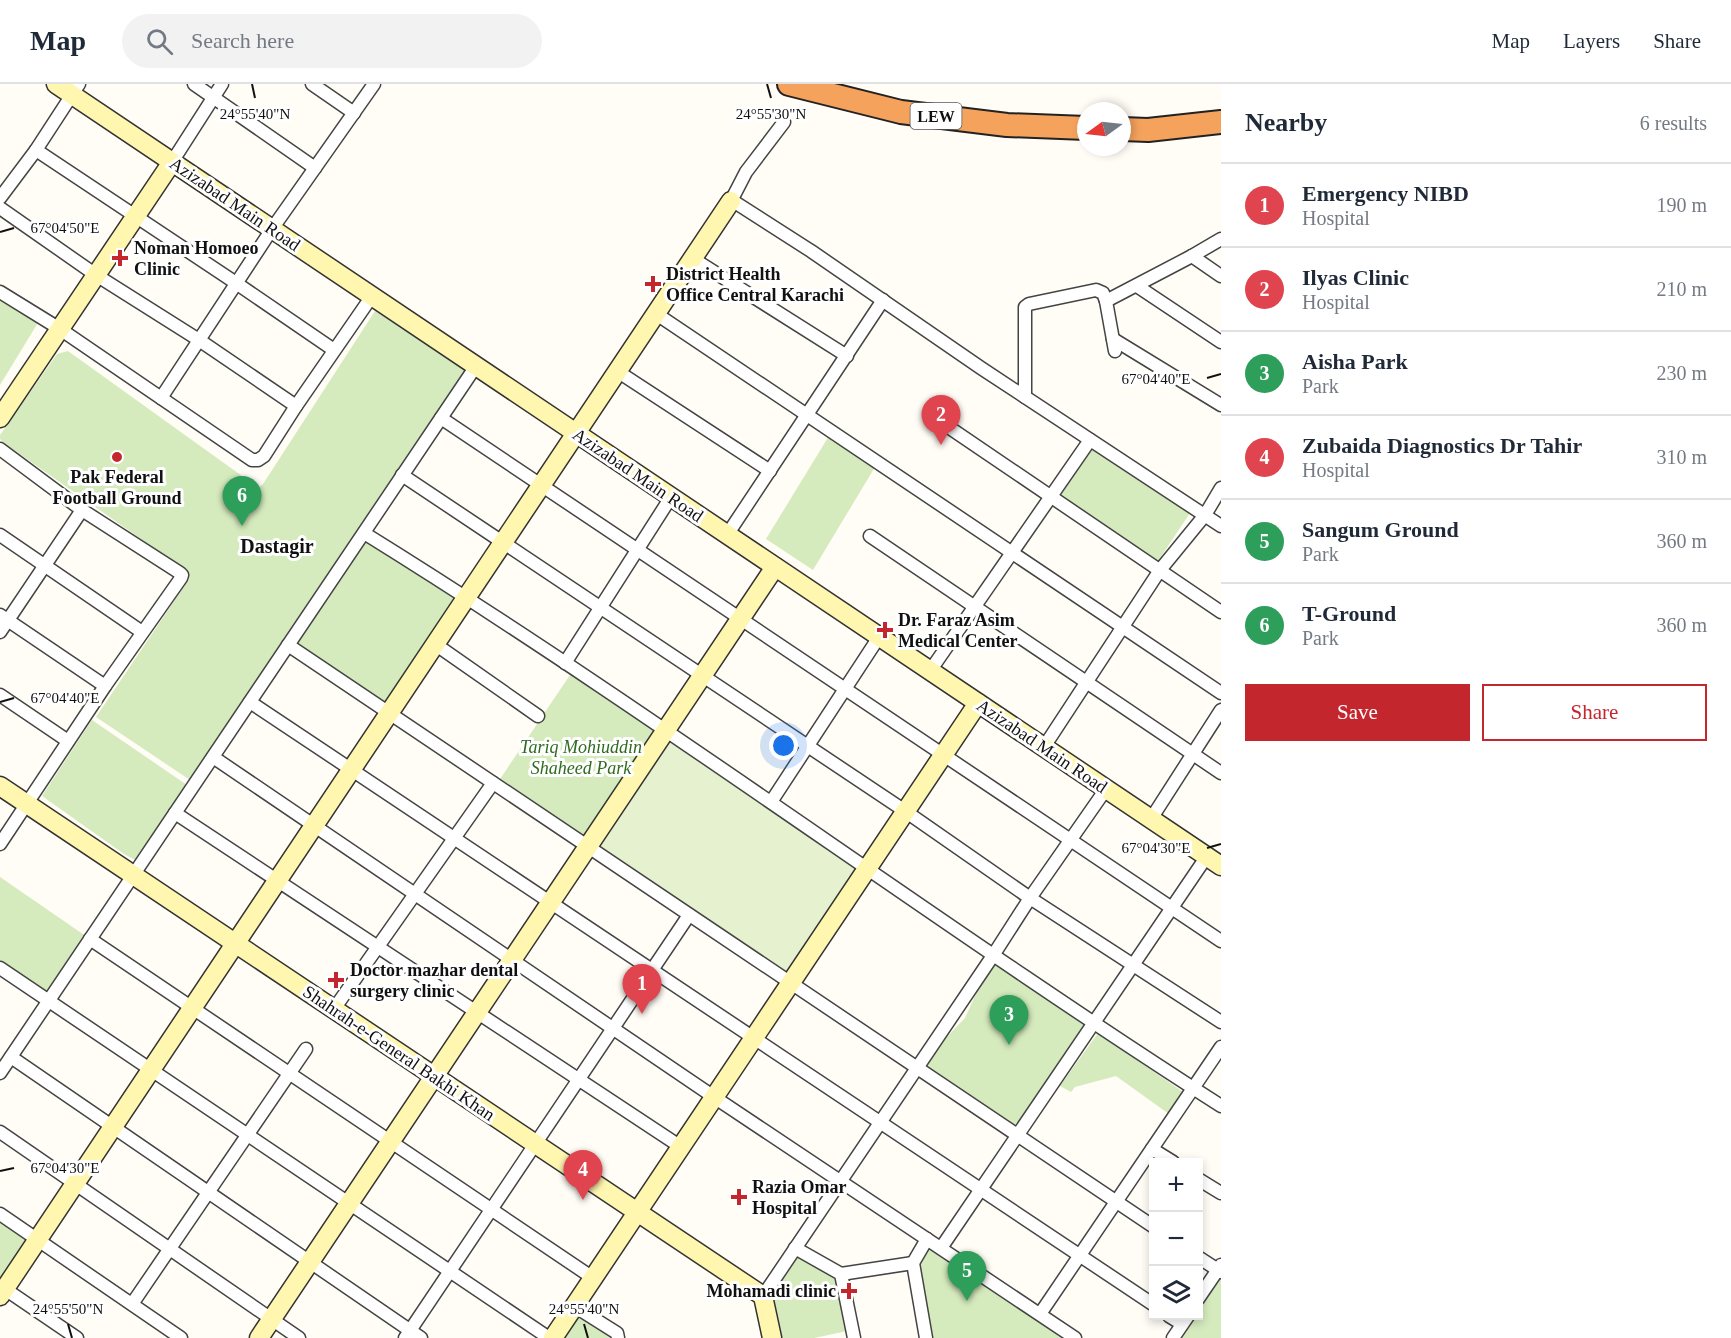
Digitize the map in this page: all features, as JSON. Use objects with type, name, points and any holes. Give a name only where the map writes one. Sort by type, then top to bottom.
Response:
[{"type":"highway","name":"LEW","points":[[789,84],[901,112],[1007,125],[1077,128]]},
{"type":"highway","points":[[1131,129],[1148,130],[1221,122]]},
{"type":"street","name":"Azizabad Main Road","points":[[56,84],[76,89],[172,162],[1214,861]]},
{"type":"street","points":[[194,84],[315,168]]},
{"type":"street","points":[[0,418],[222,84]]},
{"type":"street","points":[[312,84],[354,113]]},
{"type":"street","points":[[161,398],[272,229],[374,84]]},
{"type":"street","points":[[0,198],[36,150],[76,89]]},
{"type":"street","points":[[77,1338],[2,1293],[731,201],[746,172],[784,122]]},
{"type":"street","points":[[36,150],[334,350]]},
{"type":"street","points":[[731,201],[753,213],[1221,526]]},
{"type":"street","points":[[0,208],[96,275],[296,405]]},
{"type":"street","points":[[1106,301],[1221,239]]},
{"type":"street","points":[[1192,256],[1221,276]]},
{"type":"street","points":[[692,258],[847,356]]},
{"type":"street","points":[[1137,286],[1221,342]]},
{"type":"street","points":[[1025,397],[1025,307],[1029,304],[1096,290],[1103,293],[1106,301],[1114,345],[1221,405]]},
{"type":"street","points":[[0,292],[60,329],[252,460],[258,460],[264,456],[296,405],[372,296]]},
{"type":"street","points":[[727,535],[883,300]]},
{"type":"street","points":[[655,314],[1221,693]]},
{"type":"street","points":[[0,1073],[476,366]]},
{"type":"street","points":[[617,371],[770,471]]},
{"type":"street","points":[[441,418],[1221,941]]},
{"type":"street","points":[[944,424],[1221,612]]},
{"type":"street","points":[[930,671],[1090,440]]},
{"type":"street","points":[[0,449],[82,510],[182,575],[0,844]]},
{"type":"street","points":[[402,476],[905,811],[1030,898],[1221,1022]]},
{"type":"street","points":[[1044,747],[1160,570],[1205,515],[1221,488]]},
{"type":"street","points":[[565,663],[671,497]]},
{"type":"street","points":[[0,632],[4,617],[45,566],[82,510]]},
{"type":"street","points":[[364,533],[565,663],[1221,1106]]},
{"type":"street","points":[[0,535],[142,632]]},
{"type":"street","points":[[870,536],[1221,773]]},
{"type":"street","points":[[259,1338],[775,567]]},
{"type":"street","points":[[4,617],[105,686]]},
{"type":"street","points":[[771,802],[879,637]]},
{"type":"street","points":[[435,644],[538,716]]},
{"type":"street","points":[[288,645],[1149,1224]]},
{"type":"street","points":[[0,695],[68,741]]},
{"type":"street","points":[[250,702],[1149,1302]]},
{"type":"street","points":[[0,968],[551,1338],[978,703]]},
{"type":"street","points":[[1151,819],[1221,710]]},
{"type":"street","points":[[213,757],[714,1097],[1075,1338]]},
{"type":"street","points":[[334,1009],[493,783]]},
{"type":"street","name":"Shahrah-e-General Bakhi Khan","points":[[0,786],[763,1296]]},
{"type":"street","points":[[772,1338],[763,1296],[1030,898],[1106,789]]},
{"type":"street","points":[[175,813],[681,1147]]},
{"type":"street","points":[[941,1248],[1172,908],[1214,861]]},
{"type":"street","points":[[408,1334],[689,915]]},
{"type":"street","points":[[90,939],[593,1278]]},
{"type":"street","points":[[1040,1314],[1221,1047]]},
{"type":"street","points":[[132,1304],[306,1049]]},
{"type":"street","points":[[11,1057],[309,1262],[408,1334],[421,1338]]},
{"type":"street","points":[[0,1132],[299,1338]]},
{"type":"street","points":[[1152,1149],[1167,1158]]},
{"type":"street","points":[[1203,1182],[1221,1193]]},
{"type":"street","points":[[0,1214],[181,1338]]},
{"type":"street","points":[[926,1338],[913,1263],[927,1239]]},
{"type":"street","points":[[795,1248],[841,1274],[913,1263]]},
{"type":"street","points":[[1203,1260],[1220,1269],[1203,1292]]},
{"type":"street","points":[[841,1274],[854,1338]]},
{"type":"street","points":[[574,1306],[617,1333],[618,1338]]},
{"type":"street","points":[[1173,1338],[1185,1320]]},
{"type":"green space","points":[[0,295],[39,321],[0,385]]},
{"type":"green space","points":[[375,311],[466,370],[190,780],[96,717],[187,582],[188,572],[4,443],[0,435],[57,354],[68,351],[260,487]]},
{"type":"green space","points":[[832,431],[878,462],[813,570],[766,539]]},
{"type":"green space","points":[[1092,448],[1190,513],[1158,561],[1060,496]]},
{"type":"green space","points":[[364,533],[467,597],[389,713],[288,645]]},
{"type":"green space","name":"Tariq Mohiuddin Shaheed Park","points":[[574,669],[665,731],[587,847],[496,785]]},
{"type":"green space","points":[[92,720],[187,785],[137,861],[42,796]]},
{"type":"green space","points":[[665,731],[867,868],[790,983],[587,847]]},
{"type":"green space","points":[[0,877],[90,939],[49,1001],[0,968]]},
{"type":"green space","points":[[994,954],[1095,1022],[1018,1136],[917,1068],[965,1018]]},
{"type":"green space","points":[[1098,1033],[1183,1092],[1169,1114],[1116,1076],[1075,1087],[1071,1092],[1060,1086]]},
{"type":"green space","points":[[0,1214],[37,1240],[0,1296]]},
{"type":"green space","points":[[929,1246],[1062,1338],[933,1338],[918,1265]]},
{"type":"green space","points":[[795,1248],[841,1274],[852,1330],[814,1338],[772,1338],[763,1296]]},
{"type":"green space","points":[[1221,1272],[1221,1338],[1173,1338],[1185,1320],[1203,1320],[1203,1294]]},
{"type":"green space","points":[[574,1306],[618,1338],[553,1338]]},
{"type":"place","name":"Noman Homoeo Clinic","points":[[120,258]]},
{"type":"place","name":"District Health Office Central Karachi","points":[[653,284]]},
{"type":"place","name":"Ilyas Clinic","points":[[941,445]]},
{"type":"place","name":"Pak Federal Football Ground","points":[[117,457]]},
{"type":"place","name":"T-Ground","points":[[242,526]]},
{"type":"place","name":"Dr. Faraz Asim Medical Center","points":[[885,630]]},
{"type":"place","name":"Doctor mazhar dental surgery clinic","points":[[336,980]]},
{"type":"place","name":"Emergency NIBD","points":[[642,1014]]},
{"type":"place","name":"Aisha Park","points":[[1009,1045]]},
{"type":"place","name":"Razia Omar Hospital","points":[[739,1197]]},
{"type":"place","name":"Zubaida Diagnostics Dr Tahir","points":[[583,1200]]},
{"type":"place","name":"Mohamadi clinic","points":[[849,1291]]},
{"type":"place","name":"Sangum Ground","points":[[967,1301]]},
{"type":"district","name":"Dastagir","points":[[277,546]]}]
